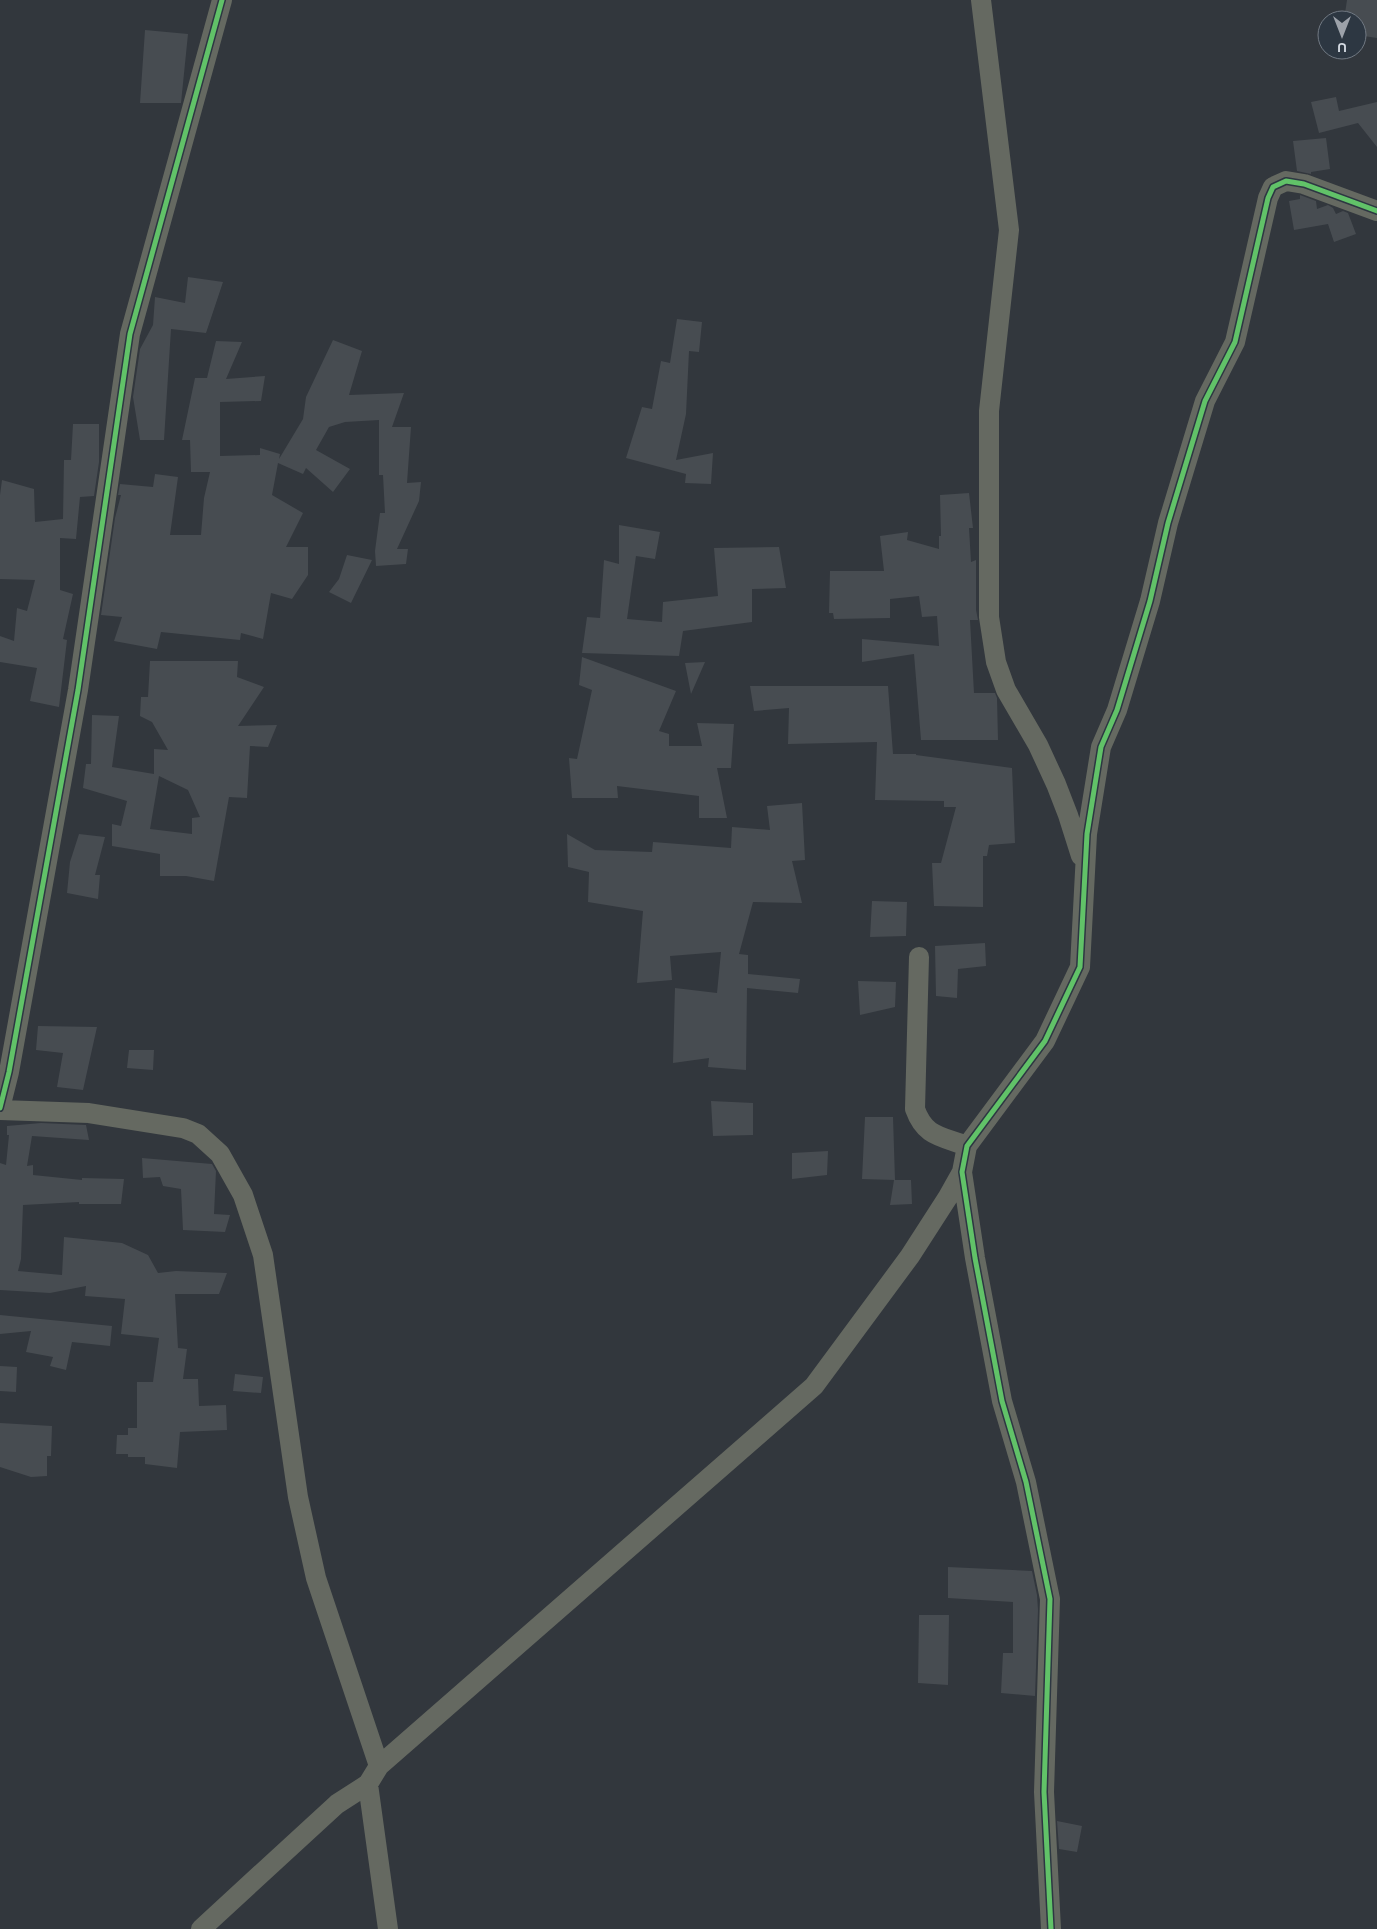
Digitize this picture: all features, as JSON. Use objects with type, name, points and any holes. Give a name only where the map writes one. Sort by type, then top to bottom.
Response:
[{"type":"street","points":[[222,0],[130,334],[78,690],[9,1072],[0,1109],[88,1113],[183,1128],[198,1134],[220,1154],[243,1195],[263,1255],[298,1497],[316,1578],[379,1766]]},
{"type":"street","points":[[981,0],[1009,230],[990,411],[990,617],[996,662],[1006,690],[1038,745],[1056,784],[1086,872]]},
{"type":"street","points":[[202,1929],[325,1814],[368,1784],[379,1766],[814,1386],[910,1256],[962,1172],[968,1146],[1045,1041],[1080,967],[1087,834],[1101,747],[1117,710],[1150,601],[1168,523],[1205,401],[1234,342],[1268,198],[1273,187],[1286,182],[1304,184],[1377,211]]},
{"type":"street","points":[[920,957],[915,1109],[920,1123],[929,1132],[968,1146]]},
{"type":"street","points":[[962,1172],[975,1258],[1002,1401],[1026,1482],[1050,1599],[1044,1792],[1051,1929]]},
{"type":"street","points":[[368,1784],[388,1929]]},
{"type":"building","points":[[1347,0],[1377,0],[1377,38],[1367,36],[1367,10],[1346,10]]},
{"type":"building","points":[[145,30],[188,34],[181,103],[140,103]]},
{"type":"building","points":[[1336,97],[1339,111],[1377,102],[1377,147],[1358,123],[1319,133],[1311,102]]},
{"type":"building","points":[[1326,138],[1330,169],[1311,172],[1311,174],[1297,171],[1293,141]]},
{"type":"building","points":[[1300,195],[1316,201],[1317,209],[1328,205],[1333,208],[1336,214],[1343,211],[1348,213],[1356,234],[1334,242],[1328,224],[1294,230],[1289,201],[1300,199]]},
{"type":"building","points":[[188,277],[223,282],[206,333],[171,329],[164,440],[140,440],[133,397],[140,349],[153,325],[155,297],[185,303]]},
{"type":"building","points":[[677,319],[702,322],[699,352],[689,351],[686,414],[676,460],[713,453],[711,484],[685,483],[686,474],[626,458],[642,407],[652,409],[661,361],[670,363]]},
{"type":"building","points":[[333,340],[362,351],[349,395],[404,393],[392,427],[411,427],[407,483],[421,482],[419,501],[397,549],[408,549],[406,564],[376,566],[375,551],[380,513],[385,513],[383,475],[379,475],[379,420],[345,422],[329,427],[316,450],[350,469],[333,492],[306,468],[303,474],[278,463],[272,495],[303,513],[286,547],[308,547],[308,575],[292,599],[271,593],[263,639],[241,633],[240,640],[161,632],[157,649],[114,641],[122,617],[101,615],[115,518],[121,495],[118,495],[120,484],[153,487],[155,474],[178,477],[170,535],[201,535],[204,498],[210,472],[191,472],[190,440],[182,440],[195,378],[207,378],[216,341],[242,342],[226,379],[265,376],[261,401],[220,402],[220,456],[260,455],[260,448],[280,454],[279,459],[303,419],[306,397]]},
{"type":"building","points":[[73,424],[99,424],[99,462],[94,496],[80,497],[76,539],[60,538],[60,590],[73,594],[63,639],[67,640],[59,707],[30,701],[37,668],[0,662],[0,636],[14,641],[17,608],[27,611],[35,580],[0,579],[0,495],[2,480],[34,489],[35,522],[63,519],[64,460],[71,460]]},
{"type":"building","points":[[969,493],[973,528],[969,528],[971,562],[976,560],[976,610],[978,620],[970,620],[974,693],[995,693],[997,698],[998,740],[921,740],[914,654],[862,662],[862,639],[939,646],[937,616],[922,617],[919,596],[890,599],[890,618],[834,619],[833,613],[829,613],[830,571],[884,571],[880,536],[908,532],[907,540],[939,549],[939,536],[941,536],[940,495]]},
{"type":"building","points":[[619,525],[660,532],[655,559],[636,556],[627,619],[662,622],[663,602],[718,596],[714,548],[779,547],[786,588],[752,589],[752,622],[683,631],[679,656],[582,653],[587,617],[600,618],[604,560],[619,564]]},
{"type":"building","points":[[347,555],[372,560],[351,603],[329,592],[339,579]]},
{"type":"building","points":[[582,657],[676,691],[659,731],[669,734],[669,746],[702,746],[697,723],[734,724],[731,768],[717,768],[727,818],[699,818],[699,796],[617,786],[618,798],[572,798],[569,758],[577,759],[592,690],[579,685]]},
{"type":"building","points":[[150,661],[238,661],[237,677],[264,687],[238,726],[277,725],[268,747],[250,746],[247,798],[229,797],[214,881],[186,876],[160,876],[160,854],[112,846],[112,824],[121,826],[127,801],[83,788],[86,764],[91,764],[92,715],[119,716],[112,767],[154,774],[154,749],[168,750],[152,722],[140,716],[141,697],[148,697]],"holes":[[[159,776],[188,790],[200,817],[192,818],[192,834],[150,829]]]},
{"type":"building","points":[[705,662],[691,694],[685,663]]},
{"type":"building","points":[[750,686],[888,686],[893,754],[916,754],[1012,768],[1015,843],[989,845],[987,856],[983,856],[983,907],[934,906],[932,863],[941,863],[956,807],[944,807],[944,801],[875,800],[877,742],[788,744],[789,708],[754,711]]},
{"type":"building","points":[[802,803],[805,860],[792,861],[802,903],[753,902],[739,954],[748,955],[748,974],[800,979],[798,993],[747,988],[746,1070],[708,1067],[709,1058],[673,1063],[675,988],[717,993],[721,952],[670,956],[672,980],[637,983],[643,911],[588,902],[589,872],[568,867],[567,834],[595,850],[652,852],[653,842],[731,848],[732,827],[770,830],[767,806]]},
{"type":"building","points":[[79,834],[105,837],[95,875],[100,875],[98,899],[67,893],[70,862]]},
{"type":"building","points":[[872,901],[907,902],[906,936],[870,937]]},
{"type":"building","points":[[985,943],[986,966],[958,969],[957,998],[936,996],[935,946]]},
{"type":"building","points":[[858,981],[896,982],[895,1007],[860,1015]]},
{"type":"building","points":[[38,1026],[97,1027],[83,1090],[57,1087],[63,1053],[36,1050]]},
{"type":"building","points":[[129,1050],[154,1050],[153,1070],[127,1068]]},
{"type":"building","points":[[711,1101],[753,1103],[753,1135],[713,1136]]},
{"type":"building","points":[[865,1117],[893,1117],[895,1180],[862,1179]]},
{"type":"building","points":[[41,1123],[86,1125],[89,1140],[32,1136],[27,1166],[33,1165],[33,1175],[82,1180],[82,1178],[124,1179],[121,1204],[79,1204],[79,1202],[23,1205],[21,1259],[18,1271],[62,1275],[64,1237],[122,1243],[148,1255],[158,1273],[176,1271],[227,1273],[219,1294],[175,1294],[178,1348],[187,1349],[183,1379],[198,1379],[199,1406],[226,1405],[227,1430],[180,1432],[177,1468],[145,1464],[145,1457],[128,1457],[128,1454],[116,1454],[117,1435],[128,1435],[128,1428],[137,1428],[137,1382],[153,1382],[159,1338],[121,1334],[125,1299],[85,1296],[86,1286],[50,1293],[0,1290],[0,1163],[6,1165],[9,1135],[7,1135],[7,1126]]},
{"type":"building","points":[[828,1151],[827,1175],[792,1179],[792,1153]]},
{"type":"building","points":[[142,1158],[212,1164],[216,1171],[214,1214],[230,1215],[225,1232],[183,1230],[181,1189],[163,1186],[160,1177],[143,1178]]},
{"type":"building","points":[[894,1180],[911,1180],[912,1204],[890,1205]]},
{"type":"building","points":[[0,1315],[112,1326],[110,1346],[72,1342],[66,1370],[50,1366],[53,1357],[26,1352],[31,1331],[0,1334]]},
{"type":"building","points":[[0,1366],[17,1367],[16,1392],[0,1391]]},
{"type":"building","points":[[235,1374],[263,1377],[261,1393],[233,1391]]},
{"type":"building","points":[[0,1423],[52,1426],[51,1456],[47,1456],[47,1476],[31,1477],[0,1467]]},
{"type":"building","points":[[948,1567],[1032,1571],[1038,1610],[1035,1696],[1001,1693],[1003,1653],[1013,1653],[1013,1602],[948,1598]]},
{"type":"building","points":[[919,1615],[949,1615],[948,1685],[918,1683]]},
{"type":"building","points":[[1057,1821],[1082,1826],[1077,1852],[1059,1849]]},
{"type":"cycle path","points":[[0,1108],[9,1072],[78,690],[130,334],[222,0]]},
{"type":"cycle path","points":[[1051,1929],[1044,1792],[1050,1599],[1026,1482],[1002,1401],[975,1258],[962,1172],[967,1146],[1045,1041],[1080,967],[1087,834],[1101,747],[1117,710],[1150,601],[1168,523],[1205,401],[1235,342],[1268,198],[1273,187],[1286,181],[1304,184],[1377,211]]}]
